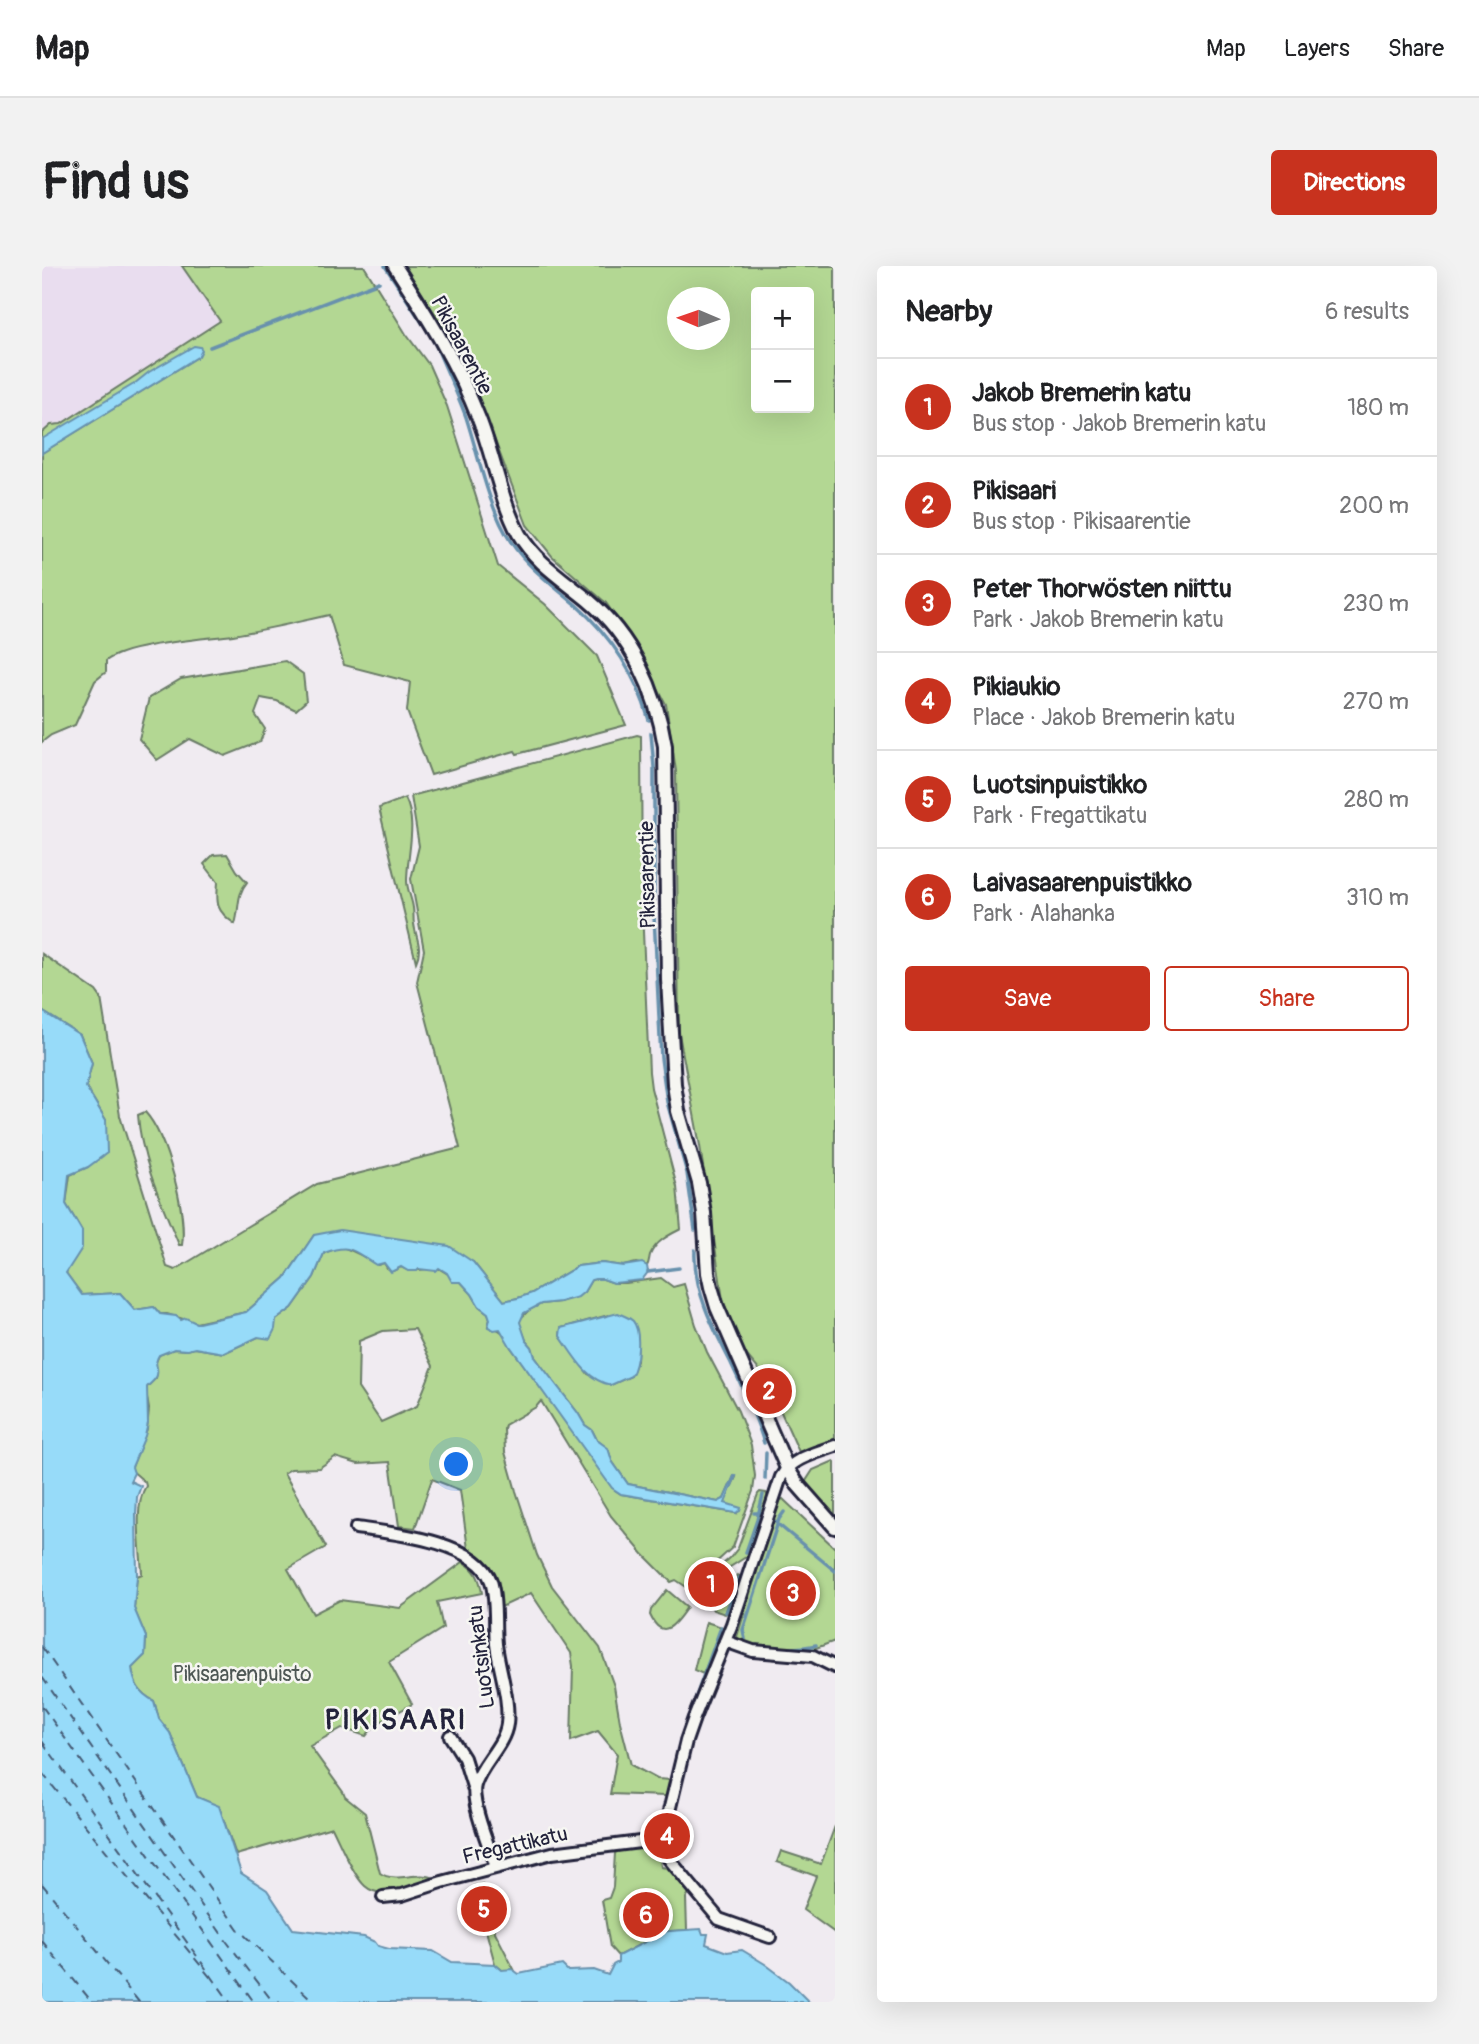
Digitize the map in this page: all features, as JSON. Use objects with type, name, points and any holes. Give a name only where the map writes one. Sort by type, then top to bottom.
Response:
[{"type":"street","name":"Pikisaarentie","points":[[396,266],[460,374],[520,536],[539,559],[591,603],[617,631],[635,655],[653,694],[665,746],[668,980],[674,1084],[678,1111],[699,1183],[708,1273],[714,1297],[786,1468],[835,1527]]},
{"type":"street","points":[[770,1937],[719,1919],[669,1859],[656,1838],[666,1824],[686,1741],[725,1641],[781,1477],[786,1468],[801,1459],[835,1446]]},
{"type":"street","name":"Luotsinkatu","points":[[356,1528],[423,1539],[459,1552],[478,1562],[490,1580],[494,1595],[496,1647],[507,1723],[503,1738],[477,1781],[474,1793]]},
{"type":"street","points":[[725,1641],[753,1651],[813,1656],[835,1667]]},
{"type":"street","points":[[450,1736],[464,1758],[496,1867]]},
{"type":"street","name":"Fregattikatu","points":[[383,1898],[552,1853],[656,1838]]},
{"type":"shaded area","points":[[42,266],[182,266],[220,321],[42,436]]},
{"type":"green space","points":[[182,266],[364,266],[406,334],[429,365],[447,406],[498,566],[545,604],[597,656],[626,725],[517,754],[515,751],[431,775],[407,711],[410,682],[344,665],[329,615],[245,633],[147,646],[116,655],[106,661],[106,672],[95,681],[75,725],[51,735],[42,742],[42,453],[199,356],[148,377],[42,441],[42,433],[51,425],[61,424],[220,321]]},
{"type":"green space","points":[[405,266],[835,266],[835,1439],[799,1452],[770,1383],[743,1351],[723,1300],[700,1146],[679,1034],[676,771],[666,704],[634,644],[606,603],[552,556],[527,525],[466,365]]},
{"type":"green space","points":[[285,661],[303,674],[306,701],[296,710],[277,701],[261,698],[255,714],[265,729],[260,742],[225,756],[190,739],[157,760],[139,739],[149,698],[181,679]]},
{"type":"green space","points":[[641,736],[642,908],[649,1072],[677,1187],[681,1229],[656,1246],[647,1266],[636,1263],[623,1266],[602,1263],[578,1266],[532,1293],[504,1301],[473,1262],[314,1235],[285,1278],[246,1312],[196,1323],[160,1314],[154,1307],[135,1310],[120,1293],[82,1295],[66,1273],[82,1231],[66,1204],[70,1175],[88,1167],[106,1120],[86,1087],[92,1063],[80,1035],[42,1011],[42,954],[96,991],[101,998],[120,1116],[167,1267],[175,1270],[317,1184],[460,1148],[417,982],[424,950],[411,879],[419,846],[411,796]]},
{"type":"green space","points":[[405,798],[411,818],[407,881],[419,947],[416,962],[379,808]]},
{"type":"green space","points":[[227,854],[247,882],[240,897],[235,924],[221,911],[217,902],[218,882],[204,864],[213,855]]},
{"type":"green space","points":[[145,1112],[161,1138],[174,1176],[183,1231],[182,1245],[179,1245],[159,1198],[143,1149],[138,1115]]},
{"type":"green space","name":"Pikisaarenpuisto","points":[[340,1247],[378,1265],[384,1263],[393,1271],[401,1267],[409,1271],[438,1268],[461,1282],[479,1306],[488,1313],[488,1326],[504,1335],[615,1490],[621,1494],[736,1513],[724,1503],[736,1477],[734,1476],[724,1499],[718,1502],[628,1484],[612,1461],[608,1449],[585,1425],[535,1357],[520,1325],[520,1319],[529,1310],[584,1292],[591,1280],[595,1279],[626,1283],[661,1278],[673,1287],[684,1284],[707,1352],[738,1411],[751,1445],[755,1476],[753,1491],[733,1547],[688,1588],[676,1580],[671,1582],[611,1516],[541,1401],[536,1407],[505,1425],[505,1452],[537,1555],[552,1586],[600,1648],[614,1686],[631,1765],[657,1779],[671,1780],[668,1795],[665,1796],[610,1794],[617,1754],[598,1731],[571,1741],[571,1653],[531,1593],[497,1609],[488,1567],[468,1549],[460,1490],[432,1479],[415,1528],[399,1526],[390,1462],[358,1464],[335,1457],[319,1468],[291,1469],[284,1473],[326,1547],[288,1569],[313,1614],[340,1600],[400,1608],[463,1562],[474,1571],[480,1583],[482,1593],[437,1602],[443,1628],[389,1662],[412,1704],[375,1725],[366,1736],[342,1728],[310,1746],[345,1797],[365,1813],[380,1873],[393,1877],[421,1875],[435,1878],[419,1887],[400,1892],[381,1893],[365,1886],[351,1867],[332,1827],[236,1855],[219,1807],[197,1797],[170,1733],[159,1719],[154,1701],[138,1688],[132,1668],[145,1655],[146,1637],[134,1609],[137,1576],[142,1574],[139,1516],[146,1486],[131,1470],[147,1429],[149,1409],[146,1391],[156,1378],[155,1364],[159,1355],[174,1349],[195,1348],[224,1353],[263,1337],[276,1320],[292,1308],[314,1277],[324,1253]],"holes":[[[608,1315],[638,1341],[637,1361],[631,1376],[611,1385],[588,1374],[560,1336],[561,1328]],[[415,1329],[433,1366],[417,1406],[381,1422],[358,1388],[359,1341],[383,1331]]]},
{"type":"green space","points":[[834,1461],[835,1519],[804,1484],[813,1470]]},
{"type":"green space","points":[[760,1492],[766,1493],[769,1498],[752,1551],[719,1574],[700,1594],[694,1593],[696,1587],[738,1548]]},
{"type":"green space","points":[[783,1499],[835,1548],[835,1641],[808,1651],[746,1646],[737,1637],[778,1501]]},
{"type":"green space","points":[[738,1575],[743,1578],[731,1611],[725,1614],[713,1610],[711,1598]]},
{"type":"green space","points":[[667,1590],[687,1607],[674,1624],[665,1629],[660,1628],[650,1615]]},
{"type":"green space","points":[[706,1622],[722,1627],[722,1631],[703,1674],[694,1670]]},
{"type":"green space","points":[[835,1826],[835,1933],[803,1910],[816,1876],[777,1862],[781,1851],[821,1864]]},
{"type":"green space","points":[[654,1846],[659,1851],[661,1867],[675,1869],[691,1890],[686,1898],[687,1930],[655,1932],[647,1941],[618,1956],[610,1947],[602,1900],[609,1898],[613,1887],[615,1853]]},
{"type":"green space","points":[[482,1884],[495,1932],[516,1973],[502,1970],[495,1964],[474,1886]]},
{"type":"water","points":[[194,346],[202,350],[199,356],[42,453],[42,439]]},
{"type":"water","points":[[42,1011],[80,1035],[92,1063],[86,1087],[106,1120],[107,1153],[88,1167],[69,1175],[66,1204],[82,1231],[82,1248],[66,1273],[82,1295],[120,1293],[135,1310],[154,1307],[160,1314],[176,1316],[181,1320],[186,1318],[196,1323],[246,1312],[285,1278],[314,1235],[340,1230],[449,1246],[473,1262],[504,1301],[532,1293],[578,1266],[602,1263],[623,1266],[642,1263],[647,1266],[648,1272],[642,1280],[614,1283],[603,1279],[591,1280],[578,1297],[541,1304],[524,1313],[520,1322],[526,1340],[535,1357],[585,1425],[592,1430],[597,1440],[608,1448],[612,1461],[628,1484],[718,1502],[724,1499],[736,1476],[725,1503],[741,1508],[736,1513],[621,1494],[612,1488],[500,1329],[488,1327],[488,1313],[479,1306],[461,1282],[452,1282],[447,1273],[439,1268],[436,1271],[408,1271],[401,1267],[391,1272],[384,1263],[376,1265],[352,1250],[333,1250],[324,1253],[314,1277],[292,1308],[276,1320],[270,1339],[258,1337],[224,1353],[195,1348],[174,1349],[159,1355],[156,1361],[156,1377],[147,1387],[148,1423],[132,1467],[134,1473],[130,1481],[141,1486],[136,1514],[137,1576],[134,1608],[146,1637],[145,1655],[132,1668],[138,1688],[154,1701],[159,1719],[170,1733],[197,1797],[219,1806],[241,1873],[267,1890],[293,1929],[364,1937],[389,1949],[433,1951],[452,1962],[495,1964],[502,1970],[512,1969],[519,1974],[562,1965],[568,1971],[594,1970],[608,1975],[613,1965],[618,1962],[618,1956],[647,1941],[655,1932],[701,1929],[703,1934],[708,1934],[706,1944],[727,1952],[742,1950],[789,1982],[809,2002],[42,2002]]},
{"type":"water","points":[[618,1313],[628,1317],[636,1326],[638,1348],[631,1376],[611,1385],[588,1373],[560,1336],[561,1328]]},
{"type":"waterway","points":[[385,266],[429,333]]},
{"type":"waterway","points":[[210,347],[379,282]]},
{"type":"waterway","points":[[435,343],[466,417],[490,498],[503,528],[525,560],[589,617],[611,643],[630,672],[649,720]]},
{"type":"waterway","points":[[651,733],[654,767],[654,915],[661,1058],[667,1102],[687,1173],[695,1230]]},
{"type":"waterway","points":[[695,1250],[697,1280],[706,1308],[749,1402],[764,1443]]},
{"type":"waterway","points":[[648,1272],[679,1268]]},
{"type":"waterway","points":[[765,1479],[766,1453]]},
{"type":"waterway","points":[[746,1552],[763,1495]]},
{"type":"waterway","points":[[745,1639],[743,1630],[779,1519],[784,1512]]},
{"type":"waterway","points":[[754,1513],[762,1513]]},
{"type":"waterway","points":[[774,1521],[835,1571]]},
{"type":"waterway","points":[[726,1612],[739,1578]]},
{"type":"waterway","points":[[685,1727],[721,1627]]},
{"type":"waterway","points":[[753,1645],[784,1648],[816,1645]]},
{"type":"ferry route","points":[[42,1647],[238,1929],[314,2002]]},
{"type":"ferry route","points":[[42,1677],[227,1942],[273,2002]]},
{"type":"ferry route","points":[[42,1706],[254,2002]]},
{"type":"ferry route","points":[[42,1741],[230,2002]]},
{"type":"ferry route","points":[[42,1773],[215,1983]]},
{"type":"ferry route","points":[[42,1884],[139,2002]]},
{"type":"ferry route","points":[[42,1941],[92,2002]]},
{"type":"place","name":"Pikisaari","points":[[769,1391]]},
{"type":"place","name":"Jakob Bremerin katu","points":[[711,1584]]},
{"type":"place","name":"Peter Thorwösten niittu","points":[[793,1593]]},
{"type":"place","name":"Pikiaukio","points":[[667,1836]]},
{"type":"place","name":"Luotsinpuistikko","points":[[484,1909]]},
{"type":"place","name":"Laivasaarenpuistikko","points":[[646,1915]]},
{"type":"district","name":"PIKISAARI","points":[[396,1719]]}]
